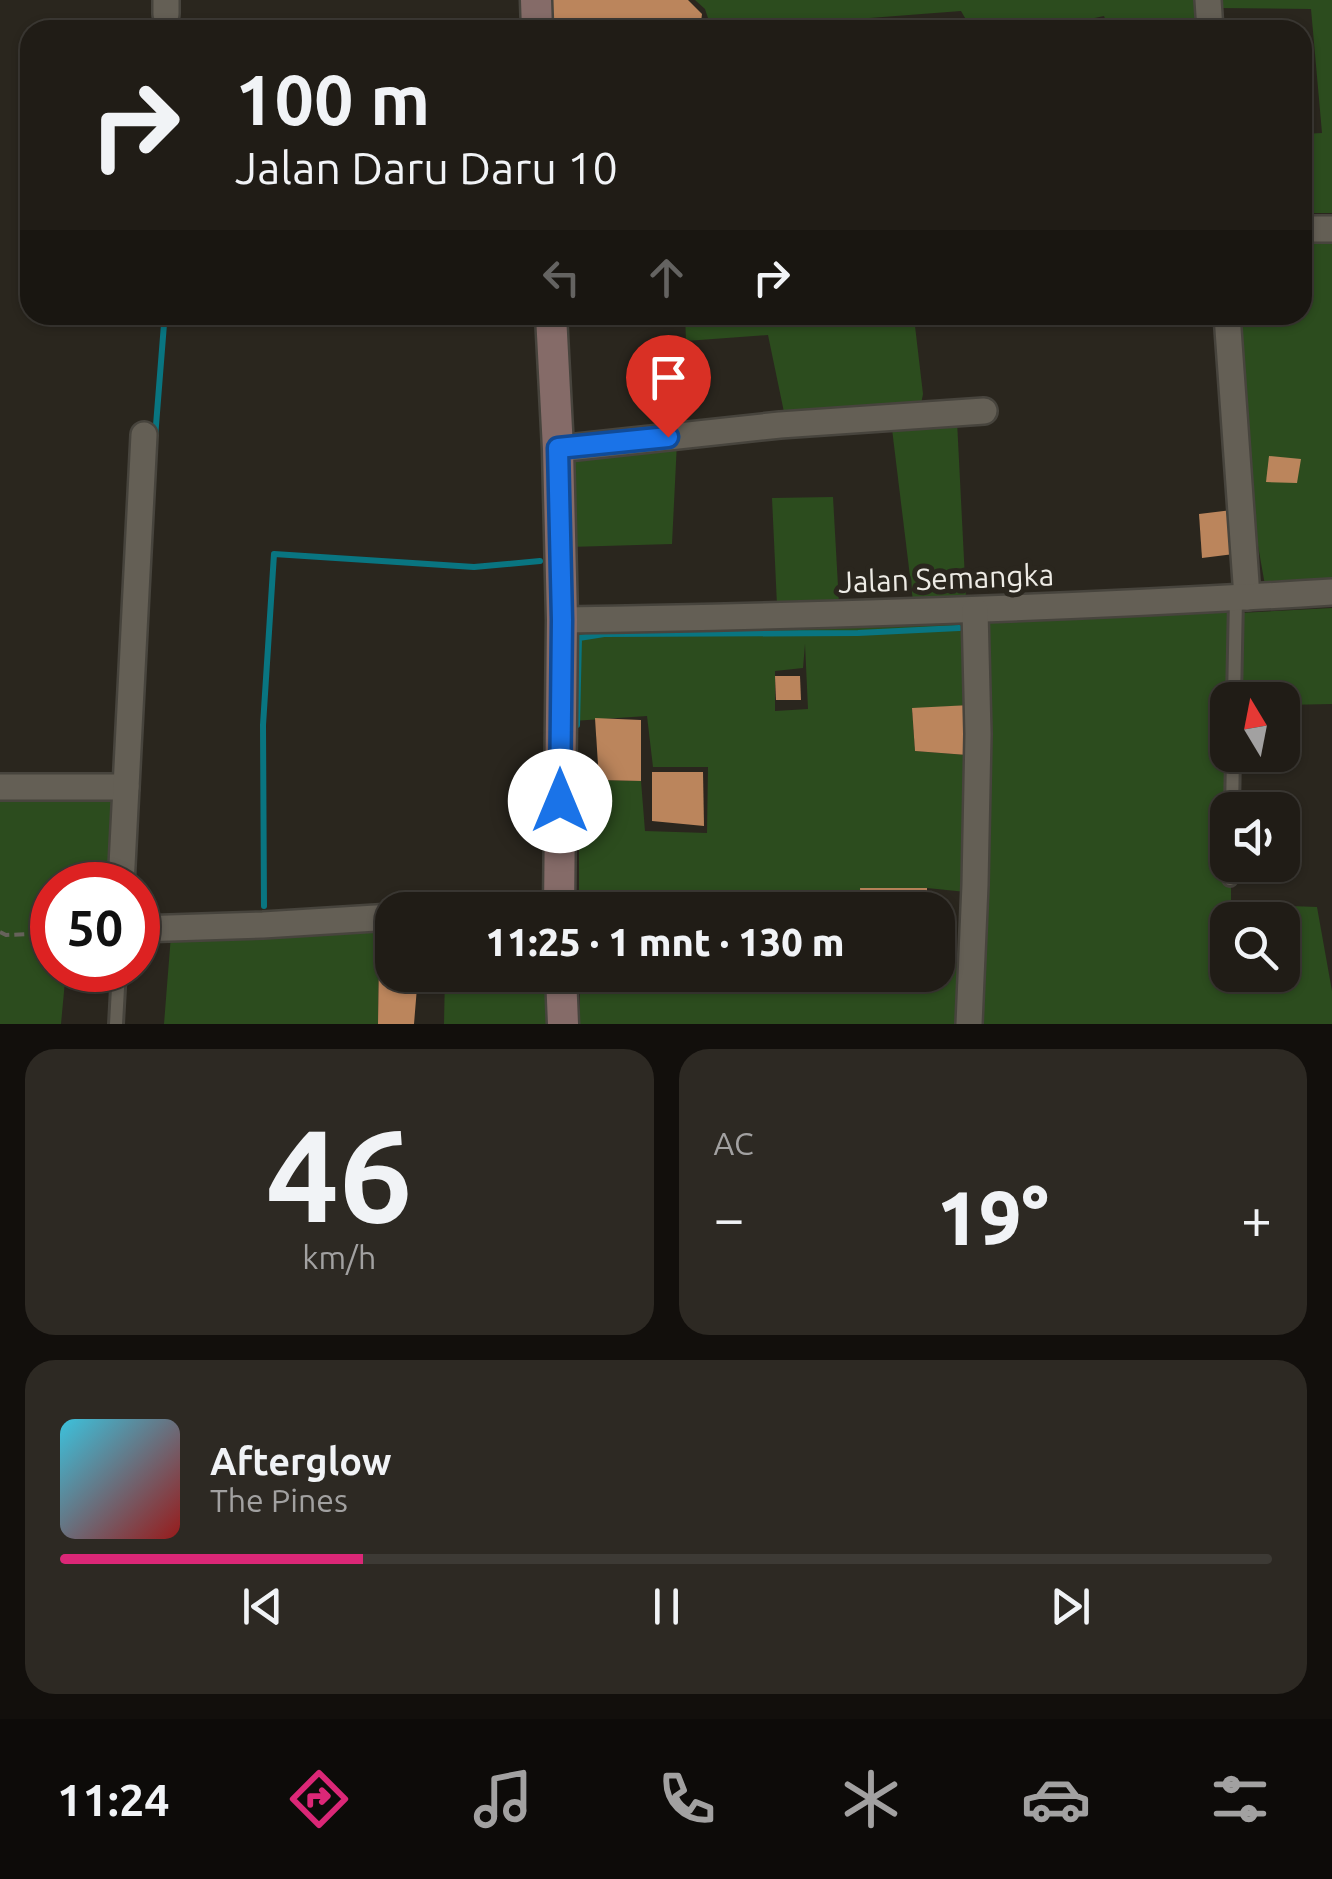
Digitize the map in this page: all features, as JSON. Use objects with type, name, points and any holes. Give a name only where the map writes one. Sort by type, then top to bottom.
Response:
[{"type":"main road","points":[[551,325],[562,620],[559,892]]},
{"type":"main road","points":[[562,992],[563,1024]]},
{"type":"street","points":[[1228,325],[1242,598]]},
{"type":"street","points":[[558,448],[780,425],[984,412]]},
{"type":"street","points":[[122,862],[144,435]]},
{"type":"street","name":"Jalan Semangka","points":[[562,620],[975,610],[1332,592]]},
{"type":"street","points":[[970,1024],[978,753],[975,610]]},
{"type":"street","points":[[0,787],[126,787]]},
{"type":"street","points":[[160,928],[375,918]]},
{"type":"lane","points":[[1235,682],[1242,598]]},
{"type":"lane","points":[[116,1024],[117,992]]},
{"type":"path","points":[[0,932],[30,933]]},
{"type":"green space","points":[[695,0],[1196,0],[1197,20],[1105,20],[1104,16],[1085,20],[966,20],[961,11],[843,20],[709,20],[705,9]]},
{"type":"green space","points":[[1218,0],[1332,0],[1332,213],[1312,213],[1312,134],[1322,133],[1311,9],[1218,8]]},
{"type":"green space","points":[[1332,236],[1332,587],[1266,591],[1251,506],[1238,325],[1312,325],[1312,237]]},
{"type":"green space","points":[[685,325],[930,325],[915,326],[923,394],[920,409],[785,417],[768,335],[686,341]]},
{"type":"green space","points":[[957,421],[966,599],[913,601],[892,429]]},
{"type":"green space","points":[[677,442],[672,544],[569,547],[567,453]]},
{"type":"green space","points":[[833,497],[839,604],[777,605],[772,498]]},
{"type":"green space","points":[[1231,608],[1233,682],[1210,682],[1210,772],[1228,772],[1228,792],[1210,792],[1210,882],[1231,882],[1231,902],[1210,902],[1210,992],[1300,992],[1300,906],[1317,907],[1332,991],[1332,1024],[981,1024],[989,622]]},
{"type":"green space","points":[[1332,608],[1332,704],[1300,705],[1300,682],[1241,682],[1239,613]]},
{"type":"green space","points":[[966,622],[970,705],[912,709],[915,751],[967,755],[966,892],[861,888],[861,892],[579,892],[579,785],[599,780],[641,781],[645,831],[707,833],[708,767],[653,767],[647,716],[573,721],[573,640],[580,629]],"holes":[[[805,644],[808,709],[775,711],[775,671],[803,668]]]},
{"type":"green space","points":[[0,793],[113,796],[111,862],[30,862],[30,992],[64,992],[61,1024],[0,1024]]},
{"type":"green space","points":[[375,922],[378,1024],[164,1024],[171,935]]},
{"type":"green space","points":[[955,963],[966,963],[964,1024],[580,1024],[580,992],[955,992]]},
{"type":"green space","points":[[445,992],[551,992],[550,1024],[444,1024]]},
{"type":"building","points":[[549,0],[688,0],[702,14],[701,20],[550,20]]},
{"type":"building","points":[[1269,456],[1301,459],[1297,483],[1266,482]]},
{"type":"building","points":[[1232,510],[1234,554],[1202,558],[1199,514]]},
{"type":"building","points":[[775,676],[800,676],[801,700],[776,700]]},
{"type":"building","points":[[970,705],[967,755],[915,751],[912,708]]},
{"type":"building","points":[[595,718],[641,720],[641,781],[599,780]]},
{"type":"building","points":[[652,772],[703,772],[704,826],[652,821]]},
{"type":"building","points":[[860,888],[927,888],[927,892],[860,892]]},
{"type":"building","points":[[378,992],[417,992],[414,1024],[378,1024]]},
{"type":"waterway","points":[[155,438],[164,325]]},
{"type":"waterway","points":[[264,906],[263,725],[274,554],[474,567],[540,561]]},
{"type":"waterway","points":[[577,725],[579,638],[604,634],[858,633],[959,628]]},
{"type":"route","points":[[560,801],[562,620],[558,448],[668,437]]}]
